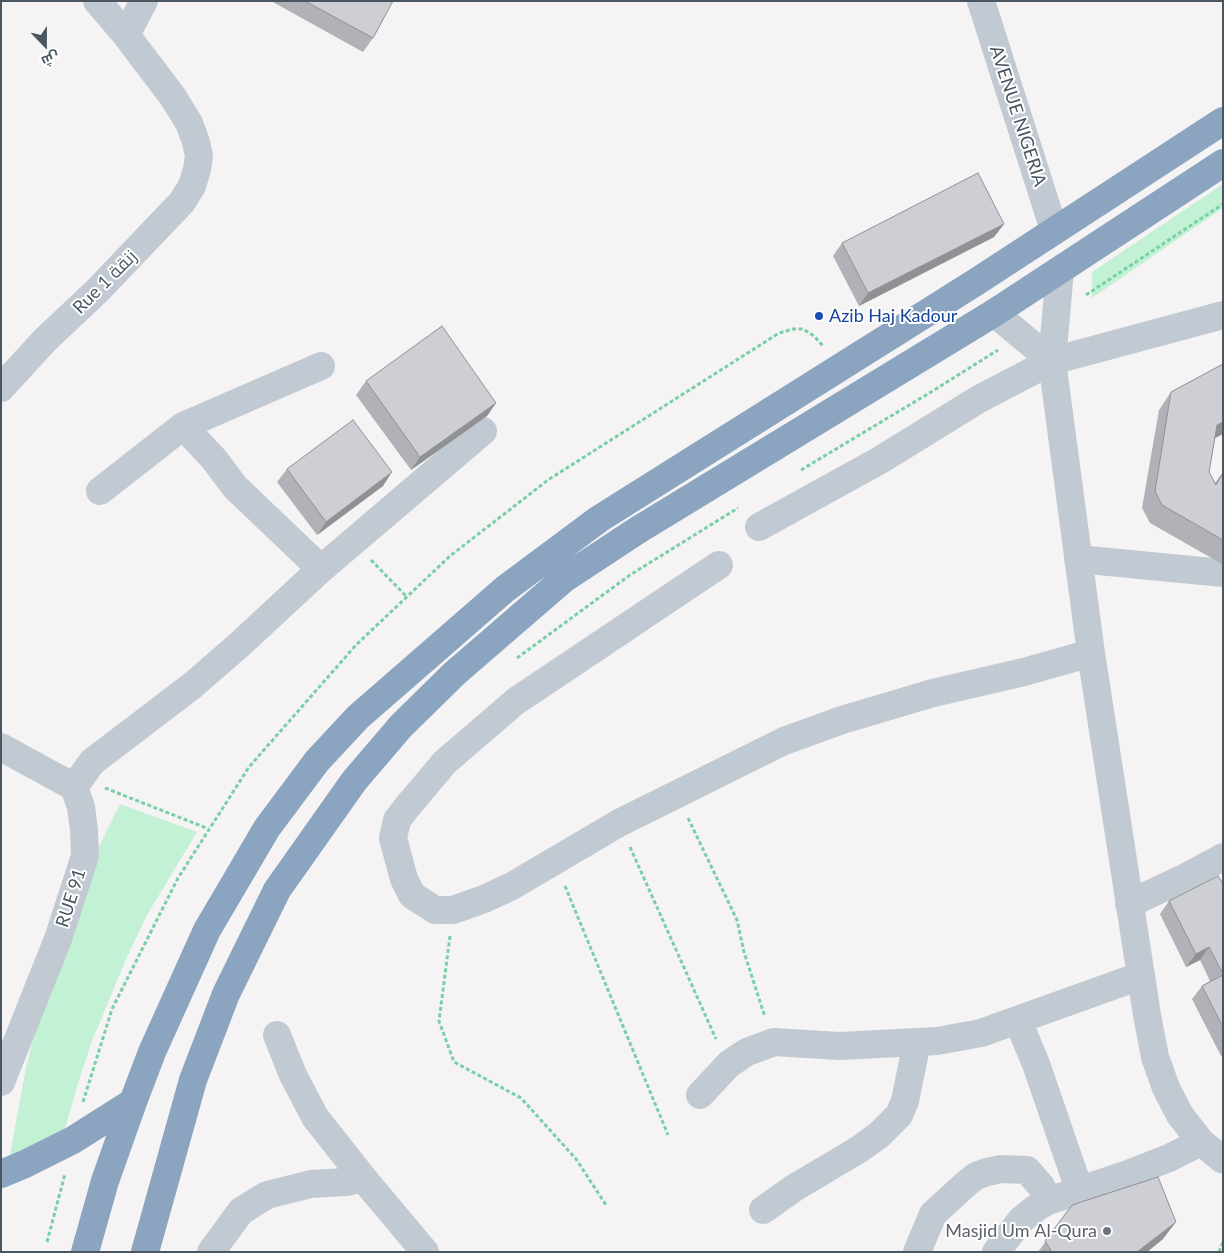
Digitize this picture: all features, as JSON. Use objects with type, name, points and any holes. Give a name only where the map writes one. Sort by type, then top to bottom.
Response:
[{"type":"highway","points":[[85,1252],[105,1181],[133,1102],[152,1052],[207,930],[267,828],[318,761],[358,717],[505,589],[599,519],[976,282],[1223,120]]},
{"type":"highway","points":[[145,1252],[193,1080],[226,994],[277,890],[354,781],[401,726],[454,673],[565,578],[638,530],[994,313],[1223,163]]},
{"type":"highway","points":[[1,1174],[73,1140],[133,1102]]},
{"type":"street","points":[[97,1],[126,35],[144,1]]},
{"type":"street","name":"AVENUE NIGERIA","points":[[982,1],[1054,230]]},
{"type":"street","name":"Rue 1 زنقة","points":[[1,388],[45,340],[97,290],[182,202],[192,186],[199,156],[189,123],[174,97],[126,35]]},
{"type":"street","points":[[1060,270],[1052,361],[1091,653],[1112,778],[1140,976],[1155,1058],[1166,1088],[1180,1115],[1201,1142],[1223,1160]]},
{"type":"street","points":[[994,313],[1052,361]]},
{"type":"street","points":[[759,527],[882,459],[979,399],[1052,361],[1223,315]]},
{"type":"street","points":[[100,491],[183,426],[321,366]]},
{"type":"street","points":[[183,426],[214,459],[235,487],[320,569]]},
{"type":"street","points":[[1,747],[77,783],[92,762],[193,685],[240,645],[320,569],[482,430]]},
{"type":"street","points":[[1078,559],[1223,573]]},
{"type":"street","points":[[719,564],[516,701],[445,762],[398,820],[393,838],[404,879],[412,895],[435,910],[454,910],[512,886],[619,823],[784,741],[842,720],[934,693],[1024,672],[1091,653]]},
{"type":"street","name":"RUE 91","points":[[1,1082],[58,939],[84,856],[84,830],[77,783]]},
{"type":"street","points":[[1129,904],[1223,857]]},
{"type":"street","points":[[700,1095],[729,1064],[747,1052],[774,1042],[840,1046],[937,1041],[982,1033],[1140,976]]},
{"type":"street","points":[[1018,1021],[1036,1064],[1080,1189]]},
{"type":"street","points":[[277,1036],[293,1075],[315,1117],[425,1252]]},
{"type":"street","points":[[763,1210],[794,1188],[858,1150],[879,1135],[898,1115],[905,1100],[917,1042]]},
{"type":"street","points":[[996,1252],[1022,1220],[1048,1200],[1136,1171],[1169,1158],[1201,1142]]},
{"type":"street","points":[[917,1252],[933,1214],[976,1176],[1000,1170],[1027,1170],[1041,1186],[1048,1200]]},
{"type":"street","points":[[211,1252],[240,1211],[267,1195],[311,1184],[346,1182],[363,1178]]},
{"type":"path","points":[[1057,314],[1223,204]]},
{"type":"path","points":[[353,541],[407,598]]},
{"type":"path","points":[[77,783],[209,829]]},
{"type":"path","points":[[677,795],[737,920],[744,952],[774,1042]]},
{"type":"path","points":[[619,823],[729,1064]]},
{"type":"path","points":[[554,860],[668,1135]]},
{"type":"path","points":[[454,910],[440,1021],[454,1062],[521,1098],[576,1159],[606,1205]]},
{"type":"path","points":[[1219,1252],[1223,1242]]},
{"type":"green space","points":[[1223,184],[1223,208],[1092,298],[1092,272]]},
{"type":"green space","points":[[120,804],[197,832],[147,915],[126,959],[92,1041],[63,1136],[9,1160],[26,1068],[40,1011],[77,901],[99,847]]},
{"type":"building","points":[[305,1],[393,1],[373,38]]},
{"type":"building","points":[[978,173],[1004,224],[868,293],[842,243]]},
{"type":"building","points":[[442,326],[496,403],[420,457],[366,381]]},
{"type":"building","points":[[1223,364],[1223,422],[1217,425],[1209,472],[1216,485],[1223,473],[1223,540],[1162,505],[1155,491],[1171,392]]},
{"type":"building","points":[[353,420],[392,472],[326,522],[287,469]]},
{"type":"building","points":[[1218,876],[1223,884],[1223,974],[1209,947],[1196,954],[1169,901]]},
{"type":"building","points":[[1223,975],[1223,1027],[1202,986]]},
{"type":"building","name":"Masjid Um Al-Qura","points":[[1158,1177],[1176,1222],[1137,1252],[1052,1252],[1045,1241],[1072,1205]]},
{"type":"place","name":"Azib Haj Kadour","points":[[819,316]]},
{"type":"place","name":"Masjid Um Al-Qura","points":[[1107,1231]]}]
